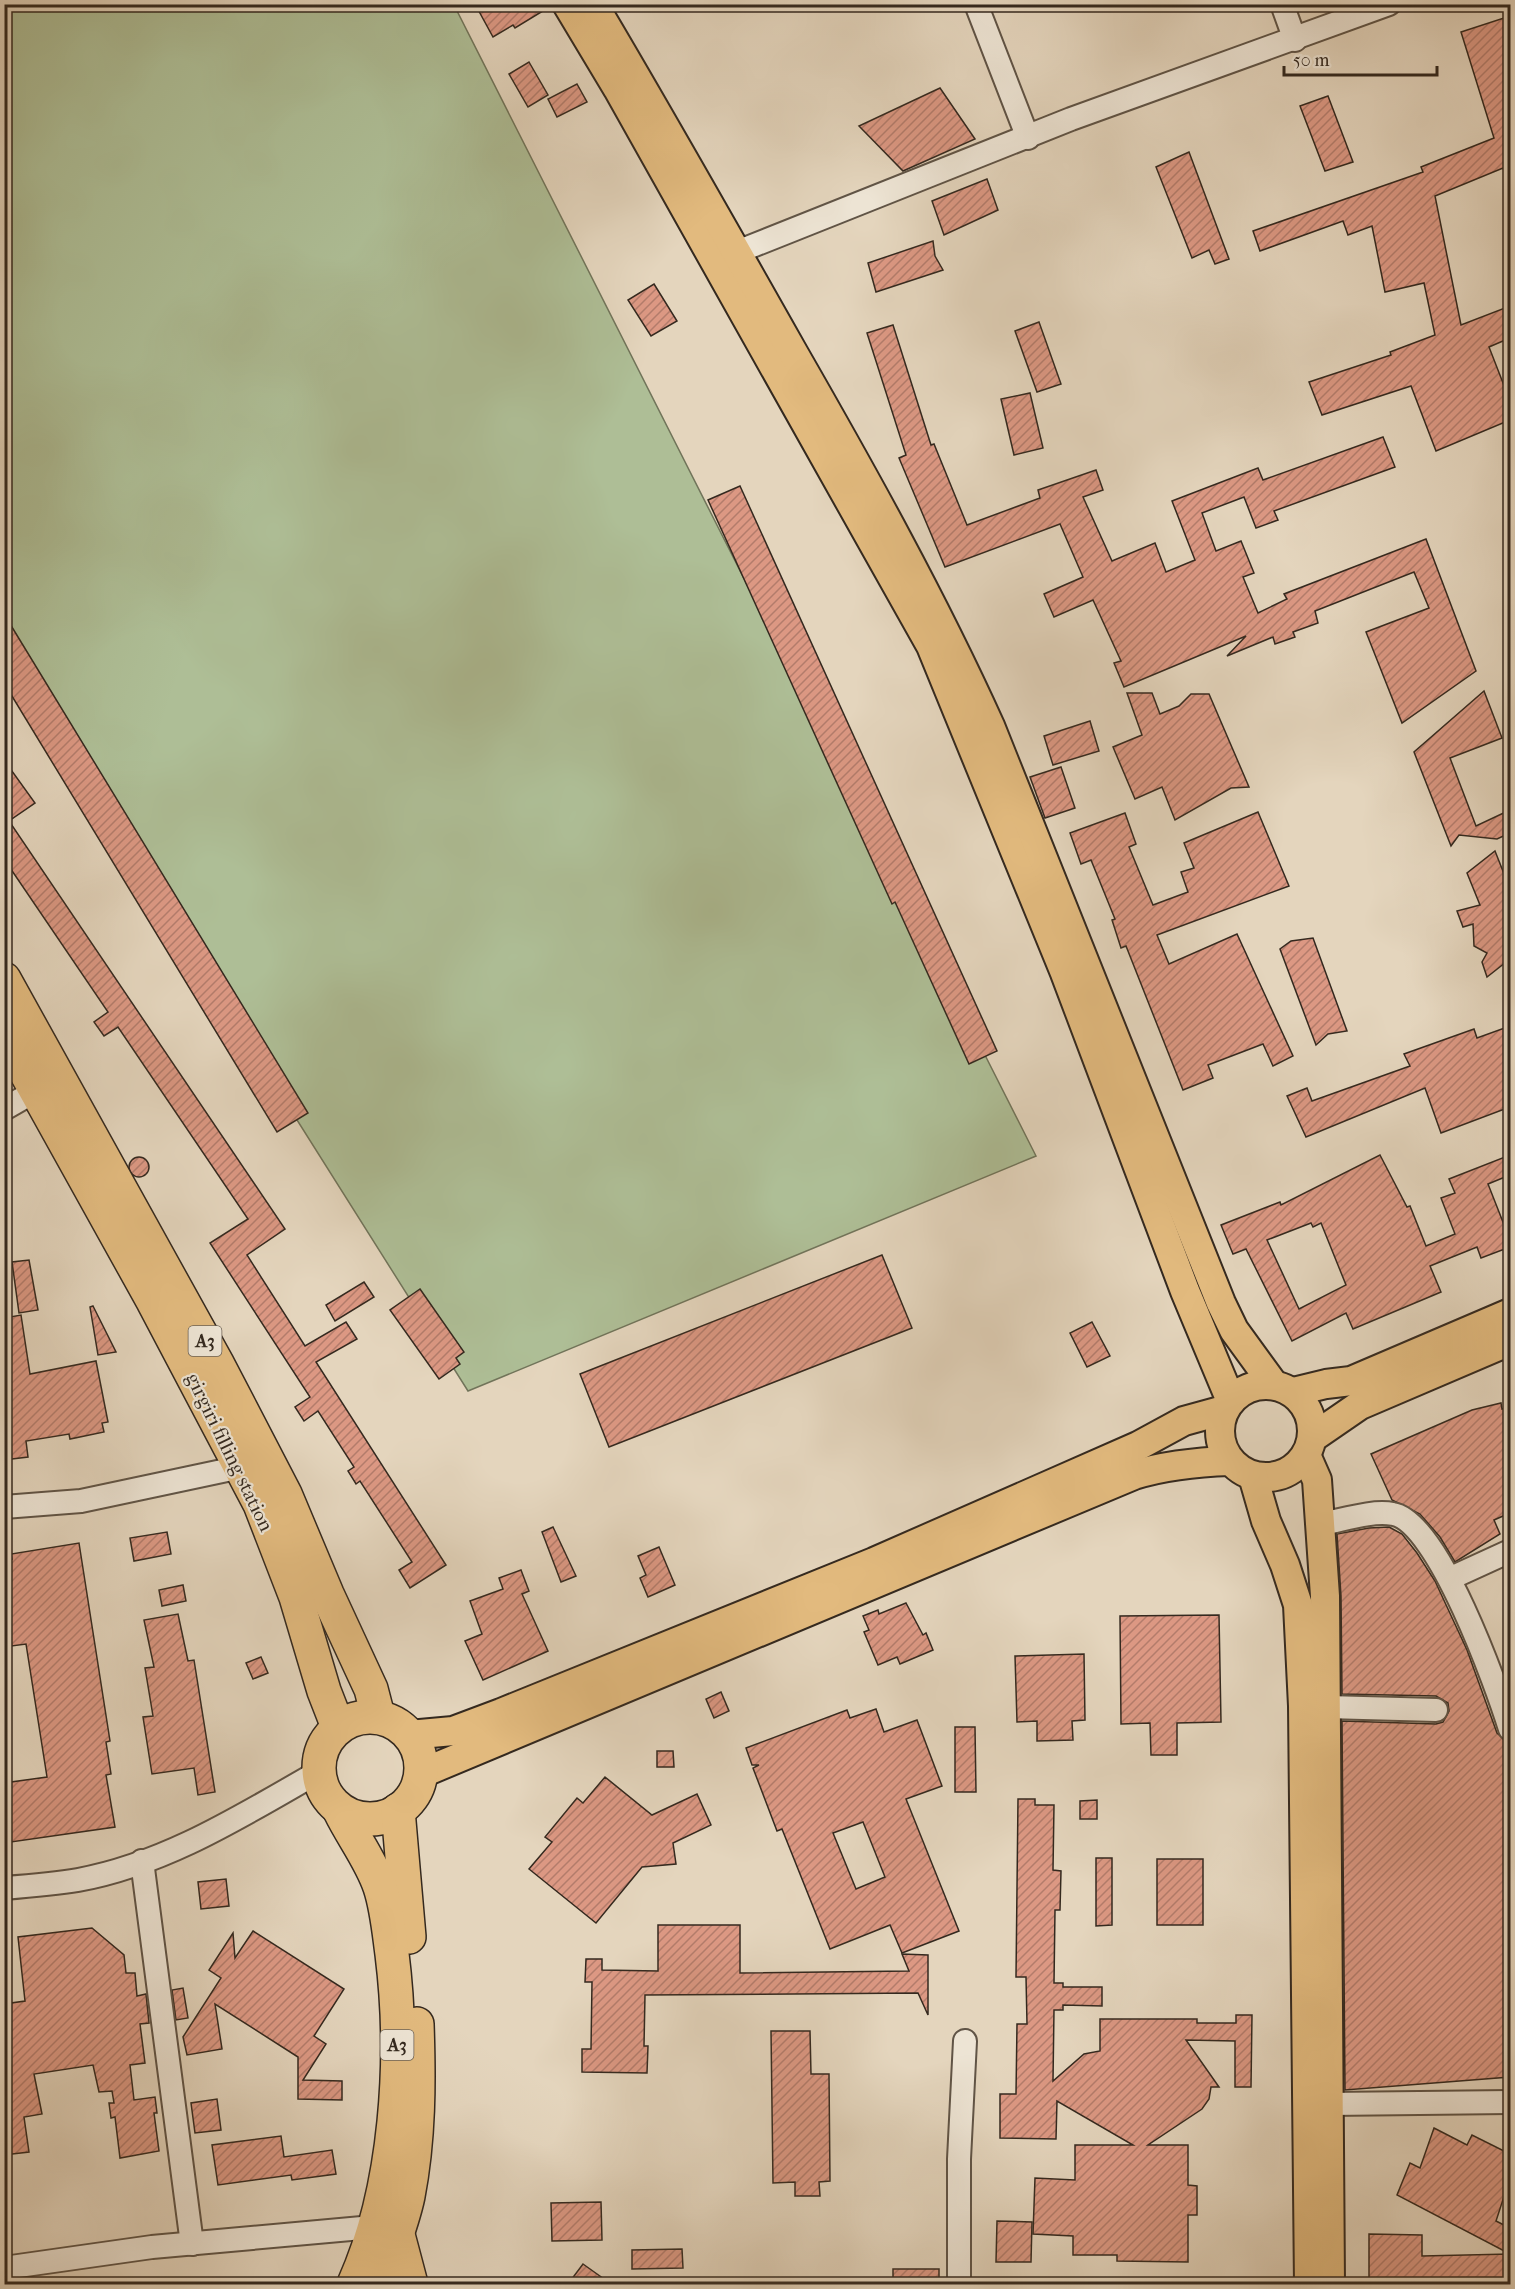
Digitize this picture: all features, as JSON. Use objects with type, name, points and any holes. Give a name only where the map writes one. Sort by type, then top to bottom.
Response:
[{"type":"highway","name":"A3","points":[[4,979],[218,1365],[280,1484],[327,1594],[358,1658],[371,1689],[378,1716]]},
{"type":"highway","name":"girgiri filling station","points":[[4,1033],[241,1467],[280,1555],[338,1727]]},
{"type":"highway","points":[[320,1771],[326,1743],[338,1727],[357,1718],[378,1716],[394,1722],[409,1735],[418,1754],[420,1774],[411,1799],[385,1817],[369,1819],[340,1810]]},
{"type":"highway","name":"A3","points":[[320,1771],[323,1786],[340,1810],[380,1888],[395,1977],[397,2038],[392,2149],[384,2194],[385,2228],[380,2284]]},
{"type":"highway","name":"A3","points":[[354,2284],[385,2228],[407,2198],[415,2149],[419,2070],[416,2010],[398,1810]]},
{"type":"highway","points":[[385,2228],[411,2284]]},
{"type":"main road","points":[[567,4],[618,89],[931,646],[1065,974],[1230,1321],[1249,1353],[1283,1388],[1305,1404],[1312,1421],[1309,1447],[1317,1480],[1321,1524],[1327,1707],[1330,2284]]},
{"type":"main road","points":[[593,4],[738,252],[902,544],[954,646],[990,726],[1135,1124],[1196,1319],[1227,1405],[1219,1427],[1221,1445],[1242,1468],[1286,1565],[1298,1605],[1303,1706],[1309,2284]]},
{"type":"main road","points":[[409,1735],[453,1731],[874,1562],[1138,1446],[1184,1421],[1227,1405],[1245,1389],[1283,1388],[1351,1381],[1510,1313]]},
{"type":"main road","points":[[420,1774],[1134,1475],[1158,1467],[1189,1463],[1242,1468],[1268,1477],[1283,1474],[1296,1467],[1309,1447],[1341,1416],[1510,1341]]},
{"type":"street","points":[[976,4],[1028,138]]},
{"type":"street","points":[[1282,4],[1295,40]]},
{"type":"street","points":[[738,252],[1071,119],[1295,40],[1389,4]]},
{"type":"street","points":[[4,1109],[37,1090]]},
{"type":"street","points":[[4,1507],[81,1501],[241,1467]]},
{"type":"street","points":[[1321,1524],[1393,1514],[1409,1520],[1451,1578],[1509,1718]]},
{"type":"street","points":[[1451,1578],[1510,1551]]},
{"type":"street","points":[[1327,1707],[1436,1710]]},
{"type":"street","points":[[4,1888],[79,1880],[142,1861],[207,1836],[320,1771]]},
{"type":"street","points":[[142,1861],[192,2244]]},
{"type":"street","points":[[960,2284],[959,2159],[965,2041]]},
{"type":"street","points":[[1329,2104],[1510,2102]]},
{"type":"street","points":[[4,2268],[192,2244],[385,2228]]},
{"type":"green space","points":[[5,5],[454,5],[1036,1156],[468,1391],[5,657]]},
{"type":"building","points":[[475,4],[551,4],[551,6],[515,28],[513,25],[493,37]]},
{"type":"building","points":[[1510,16],[1510,179],[1507,179],[1503,168],[1435,196],[1461,325],[1510,306],[1510,338],[1489,347],[1510,401],[1510,420],[1436,451],[1411,386],[1322,415],[1309,382],[1391,355],[1390,352],[1435,335],[1424,283],[1385,292],[1372,226],[1348,235],[1343,221],[1260,251],[1253,231],[1423,172],[1421,167],[1494,138],[1461,32]]},
{"type":"building","points":[[529,62],[548,95],[528,107],[509,74]]},
{"type":"building","points":[[577,84],[587,102],[557,117],[548,99]]},
{"type":"building","points":[[940,88],[975,139],[903,171],[859,126]]},
{"type":"building","points":[[1328,96],[1353,162],[1325,171],[1300,106]]},
{"type":"building","points":[[1189,152],[1229,259],[1215,264],[1209,250],[1192,258],[1156,167]]},
{"type":"building","points":[[987,179],[998,210],[944,235],[932,201]]},
{"type":"building","points":[[933,241],[935,256],[943,270],[876,292],[868,263]]},
{"type":"building","points":[[654,284],[677,321],[651,336],[628,300]]},
{"type":"building","points":[[1039,322],[1061,384],[1037,392],[1015,331]]},
{"type":"building","points":[[893,325],[931,445],[934,444],[967,525],[1040,498],[1038,490],[1096,470],[1103,490],[1083,497],[1112,561],[1155,543],[1166,572],[1195,560],[1172,501],[1258,468],[1263,480],[1383,437],[1395,467],[1274,511],[1278,520],[1256,528],[1244,497],[1202,513],[1216,551],[1241,541],[1254,573],[1243,577],[1258,613],[1287,599],[1284,594],[1426,539],[1476,671],[1402,723],[1366,632],[1429,608],[1414,572],[1315,611],[1318,623],[1293,632],[1295,637],[1275,644],[1273,637],[1227,656],[1246,636],[1124,687],[1114,663],[1121,661],[1093,600],[1054,617],[1044,594],[1083,577],[1060,524],[945,567],[899,458],[906,455],[867,333]]},
{"type":"building","points":[[1030,393],[1043,448],[1014,455],[1001,399]]},
{"type":"building","points":[[740,486],[997,1051],[969,1064],[895,902],[892,904],[708,500]]},
{"type":"building","points":[[4,614],[308,1113],[277,1132],[4,683]]},
{"type":"building","points":[[1484,691],[1502,738],[1450,758],[1476,826],[1510,810],[1510,833],[1497,839],[1459,835],[1451,846],[1414,752]]},
{"type":"building","points":[[1127,693],[1152,693],[1160,714],[1179,706],[1191,694],[1209,694],[1249,787],[1231,788],[1175,820],[1162,787],[1135,799],[1113,747],[1142,735]]},
{"type":"building","points":[[1090,721],[1099,751],[1053,765],[1044,736]]},
{"type":"building","points":[[4,760],[35,803],[9,821],[285,1229],[247,1255],[305,1346],[346,1322],[357,1339],[316,1362],[446,1565],[410,1588],[399,1570],[412,1562],[360,1481],[356,1484],[348,1471],[354,1467],[318,1411],[304,1421],[295,1407],[310,1397],[210,1243],[248,1219],[118,1027],[104,1036],[94,1022],[108,1012],[4,859]]},
{"type":"building","points":[[1061,767],[1075,808],[1045,818],[1030,777]]},
{"type":"building","points":[[1258,812],[1289,886],[1157,935],[1169,964],[1237,934],[1293,1056],[1273,1066],[1263,1044],[1208,1065],[1213,1078],[1183,1090],[1126,946],[1121,948],[1112,920],[1115,919],[1091,860],[1081,864],[1070,833],[1125,813],[1136,844],[1129,847],[1153,905],[1188,892],[1181,872],[1194,868],[1184,843]]},
{"type":"building","points":[[1495,851],[1510,889],[1510,959],[1487,977],[1482,962],[1487,953],[1474,946],[1473,924],[1463,927],[1457,911],[1480,905],[1467,873]]},
{"type":"building","points":[[1313,938],[1347,1031],[1328,1034],[1316,1045],[1280,949],[1291,941]]},
{"type":"building","points":[[1510,1026],[1510,1107],[1441,1133],[1425,1088],[1306,1137],[1287,1096],[1307,1088],[1312,1101],[1410,1066],[1404,1054],[1474,1029],[1477,1038]]},
{"type":"building","points":[[1380,1155],[1407,1207],[1410,1206],[1426,1246],[1455,1234],[1441,1198],[1455,1193],[1449,1179],[1510,1155],[1510,1175],[1488,1184],[1510,1240],[1510,1247],[1481,1258],[1477,1247],[1430,1266],[1441,1292],[1353,1329],[1346,1313],[1292,1341],[1246,1249],[1233,1254],[1221,1225],[1280,1202],[1281,1205]],"holes":[[[1311,1223],[1313,1227],[1321,1223],[1346,1285],[1299,1309],[1267,1240]]]},
{"type":"building","points":[[139,1157],[146,1160],[149,1167],[146,1174],[139,1177],[132,1174],[129,1167],[132,1160]]},
{"type":"building","points":[[882,1255],[912,1328],[609,1447],[580,1374]]},
{"type":"building","points":[[29,1260],[38,1310],[19,1313],[12,1262]]},
{"type":"building","points":[[364,1282],[374,1297],[335,1321],[326,1305]]},
{"type":"building","points":[[420,1289],[464,1352],[456,1358],[460,1364],[439,1379],[390,1310]]},
{"type":"building","points":[[93,1306],[116,1352],[98,1355],[90,1307]]},
{"type":"building","points":[[21,1315],[30,1374],[96,1361],[108,1422],[102,1423],[104,1432],[70,1439],[69,1434],[26,1441],[28,1457],[4,1460],[4,1373],[7,1373],[4,1318]]},
{"type":"building","points":[[1092,1322],[1110,1356],[1087,1367],[1070,1333]]},
{"type":"building","points":[[1501,1403],[1502,1409],[1510,1407],[1510,1513],[1494,1520],[1500,1534],[1455,1562],[1440,1537],[1420,1514],[1392,1500],[1371,1454],[1472,1410]]},
{"type":"building","points":[[553,1527],[576,1576],[561,1582],[542,1532]]},
{"type":"building","points":[[1389,1527],[1402,1534],[1435,1581],[1467,1650],[1497,1733],[1506,1741],[1510,1758],[1510,2077],[1345,2090],[1342,1721],[1436,1724],[1443,1722],[1449,1711],[1448,1703],[1436,1696],[1342,1694],[1341,1596],[1337,1534]]},
{"type":"building","points":[[167,1532],[171,1554],[134,1561],[130,1538]]},
{"type":"building","points":[[79,1543],[110,1741],[106,1742],[111,1774],[106,1775],[115,1827],[4,1843],[4,1783],[47,1777],[26,1644],[4,1647],[4,1560],[12,1559],[11,1554]]},
{"type":"building","points":[[659,1547],[675,1585],[648,1597],[640,1578],[646,1575],[638,1556]]},
{"type":"building","points":[[521,1570],[529,1591],[522,1594],[548,1651],[483,1680],[465,1641],[482,1634],[470,1601],[503,1589],[499,1578]]},
{"type":"building","points":[[183,1585],[186,1601],[162,1606],[159,1590]]},
{"type":"building","points":[[906,1603],[923,1635],[926,1633],[933,1650],[900,1664],[897,1657],[878,1665],[864,1632],[869,1630],[863,1616],[878,1610],[879,1614]]},
{"type":"building","points":[[178,1614],[188,1661],[194,1660],[215,1792],[198,1795],[194,1768],[152,1774],[143,1717],[153,1716],[145,1668],[154,1667],[144,1620]]},
{"type":"building","points":[[1219,1615],[1221,1722],[1177,1723],[1177,1755],[1151,1755],[1150,1723],[1121,1724],[1120,1616]]},
{"type":"building","points":[[1084,1654],[1085,1720],[1072,1721],[1073,1740],[1037,1741],[1037,1721],[1017,1722],[1015,1656]]},
{"type":"building","points":[[261,1657],[268,1673],[253,1679],[246,1663]]},
{"type":"building","points":[[721,1692],[729,1711],[714,1718],[706,1699]]},
{"type":"building","points":[[876,1709],[884,1732],[917,1720],[942,1786],[906,1799],[959,1931],[902,1953],[890,1925],[830,1949],[782,1829],[777,1831],[753,1768],[759,1765],[752,1765],[746,1748],[847,1710],[850,1718]],"holes":[[[863,1822],[885,1877],[856,1889],[833,1833]]]},
{"type":"building","points":[[955,1727],[975,1727],[976,1792],[955,1792]]},
{"type":"building","points":[[657,1751],[673,1751],[674,1767],[657,1767]]},
{"type":"building","points":[[605,1777],[652,1815],[697,1794],[711,1825],[673,1843],[676,1864],[642,1867],[596,1923],[529,1869],[552,1842],[545,1837],[577,1798],[583,1803]]},
{"type":"building","points":[[1018,1799],[1035,1799],[1035,1805],[1054,1805],[1053,1870],[1061,1871],[1060,1910],[1055,1910],[1054,1983],[1063,1983],[1063,1987],[1102,1987],[1102,2006],[1063,2005],[1063,2010],[1054,2010],[1053,2081],[1084,2054],[1100,2051],[1100,2019],[1197,2019],[1197,2023],[1236,2023],[1236,2015],[1252,2015],[1251,2087],[1235,2087],[1235,2041],[1186,2040],[1219,2087],[1211,2087],[1209,2099],[1202,2109],[1148,2145],[1188,2145],[1188,2185],[1197,2186],[1197,2215],[1188,2215],[1188,2262],[1117,2261],[1117,2255],[1073,2255],[1073,2236],[1033,2234],[1035,2178],[1075,2180],[1075,2145],[1133,2145],[1057,2101],[1056,2139],[1000,2138],[1000,2094],[1016,2094],[1017,2024],[1027,2024],[1026,1977],[1016,1977]]},
{"type":"building","points":[[1097,1800],[1097,1819],[1080,1819],[1080,1801]]},
{"type":"building","points":[[1096,1858],[1112,1858],[1112,1925],[1096,1926]]},
{"type":"building","points":[[1157,1859],[1203,1859],[1203,1925],[1157,1925]]},
{"type":"building","points":[[226,1879],[229,1906],[201,1909],[198,1882]]},
{"type":"building","points":[[658,1925],[740,1925],[740,1973],[909,1971],[902,1954],[928,1955],[928,2015],[918,1993],[645,1995],[644,2046],[648,2046],[647,2073],[582,2072],[582,2049],[591,2049],[592,1982],[585,1982],[586,1959],[602,1959],[602,1970],[658,1971]]},
{"type":"building","points":[[92,1928],[124,1955],[126,1973],[135,1973],[137,1996],[146,1994],[149,2023],[140,2024],[145,2063],[130,2065],[134,2100],[155,2097],[157,2113],[154,2113],[159,2151],[120,2158],[115,2117],[111,2118],[109,2103],[114,2103],[112,2091],[99,2092],[93,2065],[34,2074],[42,2114],[24,2117],[29,2152],[4,2155],[4,2095],[10,2095],[4,2068],[4,2004],[25,2001],[18,1937]]},
{"type":"building","points":[[253,1931],[344,1989],[314,2036],[326,2044],[303,2080],[342,2081],[342,2100],[298,2099],[298,2057],[215,2004],[222,2049],[187,2055],[183,2037],[221,1978],[209,1970],[233,1933],[235,1958]]},
{"type":"building","points":[[183,1988],[188,2018],[176,2020],[172,1990]]},
{"type":"building","points":[[771,2031],[810,2031],[811,2074],[829,2074],[830,2181],[819,2182],[820,2196],[795,2196],[795,2182],[773,2183]]},
{"type":"building","points":[[217,2099],[221,2130],[195,2133],[191,2103]]},
{"type":"building","points":[[1434,2128],[1467,2145],[1472,2135],[1510,2154],[1510,2178],[1496,2221],[1510,2228],[1510,2254],[1397,2195],[1410,2163],[1420,2168]]},
{"type":"building","points":[[281,2136],[284,2157],[332,2150],[336,2174],[292,2180],[291,2175],[218,2185],[212,2145]]},
{"type":"building","points":[[601,2202],[602,2240],[552,2241],[551,2203]]},
{"type":"building","points":[[997,2221],[1032,2222],[1031,2262],[996,2262]]},
{"type":"building","points":[[1369,2234],[1422,2235],[1422,2256],[1510,2254],[1510,2284],[1369,2284]]},
{"type":"building","points":[[682,2249],[683,2268],[632,2269],[632,2250]]},
{"type":"building","points":[[583,2264],[611,2284],[568,2284]]},
{"type":"building","points":[[893,2269],[939,2269],[939,2284],[893,2284]]}]
